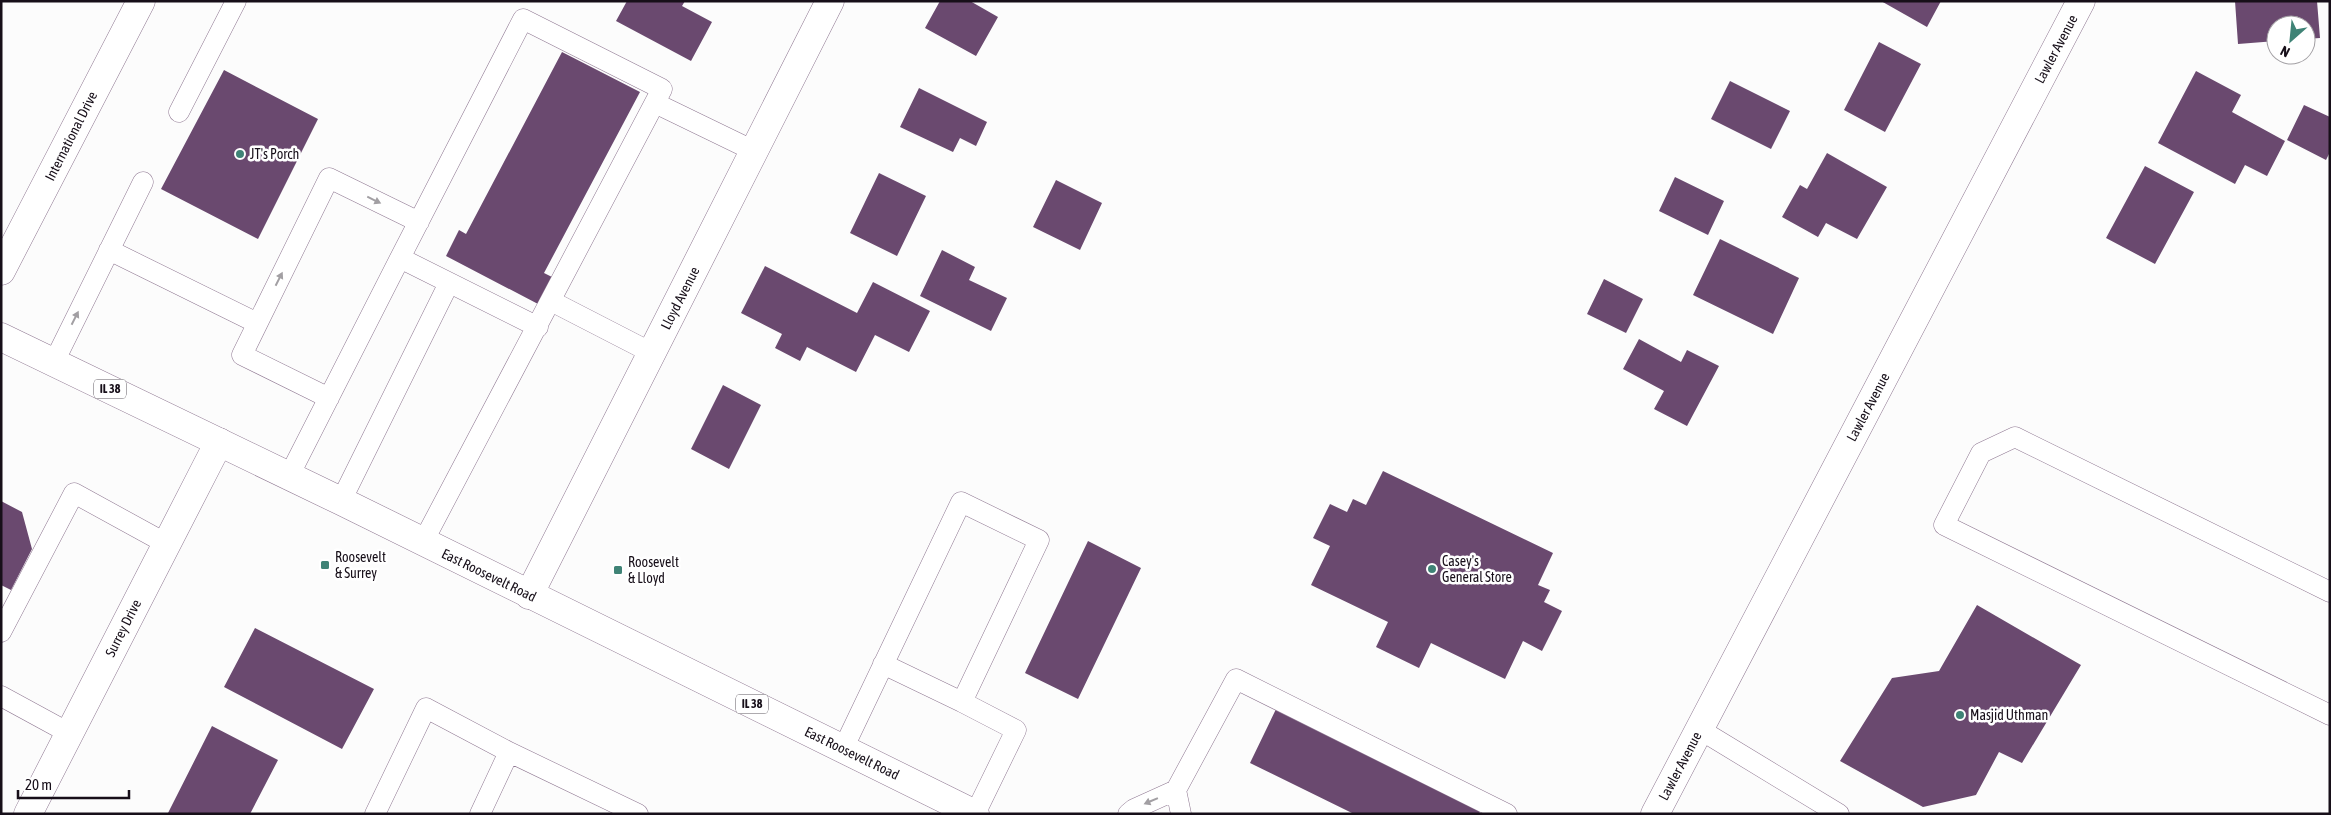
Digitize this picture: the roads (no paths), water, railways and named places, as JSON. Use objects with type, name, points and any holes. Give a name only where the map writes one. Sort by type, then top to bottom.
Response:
[{"type":"street","name":"International Drive","points":[[1,271],[142,1]]},
{"type":"street","name":"Lloyd Avenue","points":[[529,595],[830,1]]},
{"type":"street","name":"Lawler Avenue","points":[[1655,814],[2081,1]]},
{"type":"street","name":"East Roosevelt Road","points":[[1,337],[341,501],[975,814]]},
{"type":"street","name":"Surrey Drive","points":[[28,814],[219,442]]},
{"type":"lane","points":[[179,112],[236,1]]},
{"type":"lane","points":[[289,476],[523,19],[662,90],[538,327],[422,542]]},
{"type":"lane","points":[[655,103],[754,151]]},
{"type":"lane","points":[[329,398],[242,355],[329,178],[419,222]]},
{"type":"lane","points":[[54,362],[144,182]]},
{"type":"lane","points":[[109,250],[257,323]]},
{"type":"lane","points":[[400,258],[538,327]]},
{"type":"lane","points":[[341,501],[449,283]]},
{"type":"lane","points":[[551,301],[652,353]]},
{"type":"lane","points":[[2330,592],[2015,437],[1980,453],[1944,525],[2330,715]]},
{"type":"lane","points":[[1,632],[74,493],[167,544]]},
{"type":"lane","points":[[843,749],[960,502],[1039,540],[962,702]]},
{"type":"lane","points":[[883,664],[1016,730],[975,814]]},
{"type":"lane","points":[[1128,814],[1134,808],[1176,790],[1236,679],[1507,814]]},
{"type":"lane","points":[[1,696],[69,733]]},
{"type":"lane","points":[[375,814],[426,708],[509,752],[638,814]]},
{"type":"lane","points":[[1699,729],[1839,814]]},
{"type":"lane","points":[[480,814],[509,752]]},
{"type":"lane","points":[[1176,790],[1181,814]]},
{"type":"place","name":"JT's Porch","points":[[240,154]]},
{"type":"place","name":"Roosevelt & Surrey","points":[[325,565]]},
{"type":"place","name":"Casey's General Store","points":[[1432,569]]},
{"type":"place","name":"Roosevelt & Lloyd","points":[[618,570]]},
{"type":"place","name":"Masjid Uthman","points":[[1960,715]]}]
